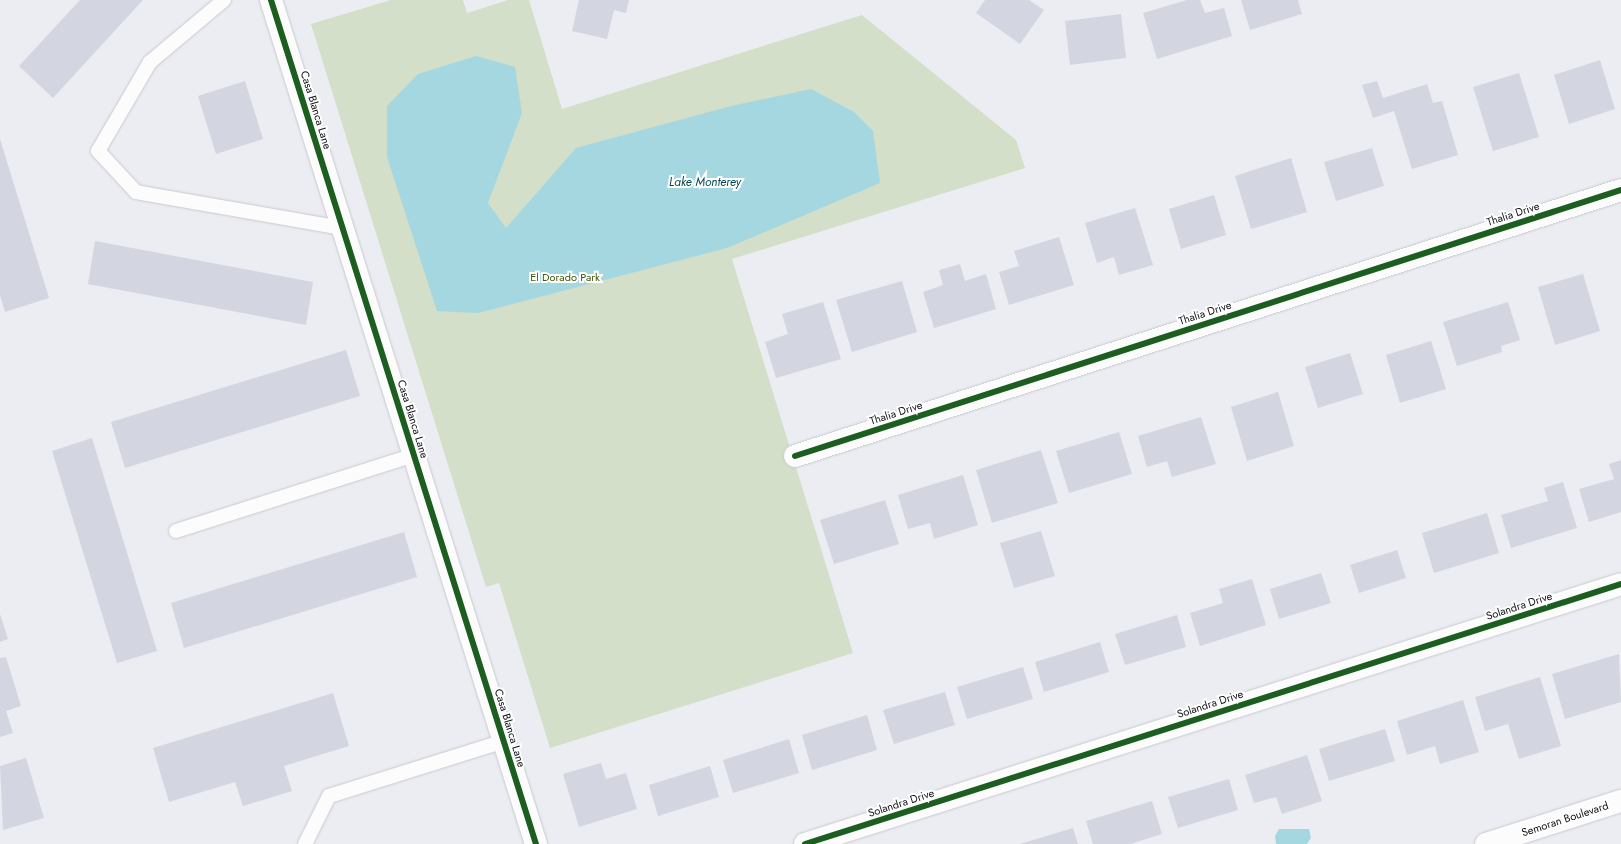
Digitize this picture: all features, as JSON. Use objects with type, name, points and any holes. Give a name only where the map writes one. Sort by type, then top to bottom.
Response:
[{"type":"street","name":"Casa Blanca Lane","points":[[272,0],[536,844]]},
{"type":"street","name":"Thalia Drive","points":[[795,456],[1621,190]]},
{"type":"street","name":"Solandra Drive","points":[[805,844],[1621,584]]},
{"type":"street","name":"Semoran Boulevard","points":[[1486,844],[1621,801]]},
{"type":"lane","points":[[224,0],[150,62],[98,151],[136,192],[343,228]]},
{"type":"lane","points":[[176,531],[414,455]]},
{"type":"lane","points":[[305,844],[329,796],[504,741]]},
{"type":"green space","name":"El Dorado Park","points":[[391,0],[463,0],[467,13],[508,0],[529,0],[562,109],[862,15],[1016,140],[1025,168],[732,259],[853,653],[550,748],[499,583],[486,587],[311,24]]},
{"type":"water","name":"Lake Monterey","points":[[476,56],[515,67],[522,113],[488,203],[506,228],[576,148],[731,106],[811,89],[854,112],[873,131],[880,183],[727,248],[478,313],[437,311],[387,157],[387,106],[418,74]]},
{"type":"water","points":[[1279,829],[1309,829],[1311,838],[1307,844],[1276,844],[1275,836]]},
{"type":"building","points":[[80,0],[143,0],[53,98],[19,66]]},
{"type":"building","points":[[579,0],[629,0],[626,13],[614,10],[607,39],[572,31]]},
{"type":"building","points":[[985,0],[1029,0],[1044,10],[1020,44],[976,13]]},
{"type":"building","points":[[1187,0],[1200,0],[1205,13],[1224,8],[1232,36],[1157,59],[1143,13]]},
{"type":"building","points":[[1241,0],[1298,0],[1302,14],[1250,30]]},
{"type":"building","points":[[1121,14],[1126,58],[1070,65],[1065,21]]},
{"type":"building","points":[[1600,60],[1615,109],[1569,124],[1554,75]]},
{"type":"building","points":[[1519,73],[1539,137],[1493,151],[1473,87]]},
{"type":"building","points":[[245,81],[263,139],[216,154],[198,96]]},
{"type":"building","points":[[1377,81],[1383,98],[1427,84],[1433,103],[1442,101],[1458,155],[1412,169],[1394,111],[1373,118],[1362,85]]},
{"type":"building","points":[[0,139],[49,298],[5,312],[0,295]]},
{"type":"building","points":[[1372,148],[1384,186],[1336,201],[1324,162]]},
{"type":"building","points":[[1291,158],[1307,212],[1251,229],[1235,176]]},
{"type":"building","points":[[1214,195],[1226,235],[1181,249],[1169,209]]},
{"type":"building","points":[[1135,208],[1153,265],[1119,275],[1114,257],[1097,263],[1085,223]]},
{"type":"building","points":[[1059,237],[1074,285],[1009,305],[999,272],[1019,266],[1014,251]]},
{"type":"building","points":[[95,241],[313,282],[306,325],[88,284]]},
{"type":"building","points":[[960,264],[965,281],[986,274],[996,309],[934,328],[923,292],[943,285],[939,270]]},
{"type":"building","points":[[1583,274],[1600,331],[1555,345],[1538,287]]},
{"type":"building","points":[[902,281],[917,332],[852,352],[836,300]]},
{"type":"building","points":[[823,302],[841,359],[776,378],[765,342],[788,334],[782,314]]},
{"type":"building","points":[[1508,302],[1520,340],[1501,346],[1502,352],[1457,366],[1443,322]]},
{"type":"building","points":[[1431,341],[1446,389],[1400,403],[1386,355]]},
{"type":"building","points":[[346,350],[360,396],[125,468],[111,422]]},
{"type":"building","points":[[1350,353],[1363,394],[1318,408],[1305,367]]},
{"type":"building","points":[[1278,392],[1294,446],[1247,461],[1231,407]]},
{"type":"building","points":[[1201,417],[1216,464],[1172,477],[1167,461],[1147,467],[1138,436]]},
{"type":"building","points":[[1119,432],[1132,474],[1069,493],[1056,451]]},
{"type":"building","points":[[92,438],[157,651],[117,663],[52,451]]},
{"type":"building","points":[[1041,450],[1058,503],[992,523],[976,470]]},
{"type":"building","points":[[1621,460],[1621,512],[1589,522],[1579,489],[1614,479],[1609,464]]},
{"type":"building","points":[[963,475],[978,525],[934,539],[930,523],[908,529],[898,495]]},
{"type":"building","points":[[1563,482],[1577,528],[1511,548],[1501,515],[1548,501],[1544,488]]},
{"type":"building","points":[[885,500],[899,544],[834,564],[820,520]]},
{"type":"building","points":[[1487,513],[1499,553],[1434,573],[1422,533]]},
{"type":"building","points":[[1041,531],[1055,576],[1014,588],[1000,543]]},
{"type":"building","points":[[404,532],[417,577],[184,648],[171,603]]},
{"type":"building","points":[[1397,550],[1406,578],[1359,593],[1350,565]]},
{"type":"building","points":[[1321,573],[1331,603],[1279,619],[1270,589]]},
{"type":"building","points":[[1252,579],[1266,625],[1200,646],[1190,613],[1223,603],[1219,589]]},
{"type":"building","points":[[0,614],[8,639],[0,642]]},
{"type":"building","points":[[1177,615],[1186,647],[1125,665],[1115,634]]},
{"type":"building","points":[[1100,642],[1109,672],[1044,692],[1035,662]]},
{"type":"building","points":[[1619,654],[1621,702],[1565,719],[1552,674]]},
{"type":"building","points":[[6,657],[21,706],[6,711],[13,733],[0,737],[0,658]]},
{"type":"building","points":[[1023,667],[1033,699],[967,719],[957,687]]},
{"type":"building","points":[[1540,677],[1561,746],[1519,759],[1508,724],[1485,731],[1475,697]]},
{"type":"building","points":[[945,692],[955,725],[894,744],[883,710]]},
{"type":"building","points":[[333,693],[349,746],[284,766],[292,791],[243,806],[235,782],[169,802],[153,748]]},
{"type":"building","points":[[1463,700],[1479,752],[1440,764],[1435,746],[1407,755],[1397,721]]},
{"type":"building","points":[[867,715],[877,750],[812,770],[802,735]]},
{"type":"building","points":[[1385,729],[1395,761],[1329,781],[1319,749]]},
{"type":"building","points":[[789,739],[799,773],[733,793],[723,760]]},
{"type":"building","points":[[1307,755],[1322,801],[1282,814],[1276,797],[1254,803],[1245,775]]},
{"type":"building","points":[[26,758],[44,818],[3,830],[0,766]]},
{"type":"building","points":[[601,763],[606,779],[626,773],[637,809],[579,827],[563,774]]},
{"type":"building","points":[[710,766],[719,797],[658,816],[649,785]]},
{"type":"building","points":[[1229,779],[1238,810],[1178,828],[1168,797]]},
{"type":"building","points":[[1152,801],[1162,834],[1130,844],[1093,844],[1086,821]]},
{"type":"building","points":[[1073,828],[1078,844],[1020,844]]},
{"type":"cycle path","points":[[271,0],[536,844]]},
{"type":"cycle path","points":[[795,456],[1621,190]]},
{"type":"cycle path","points":[[805,844],[1621,584]]}]
